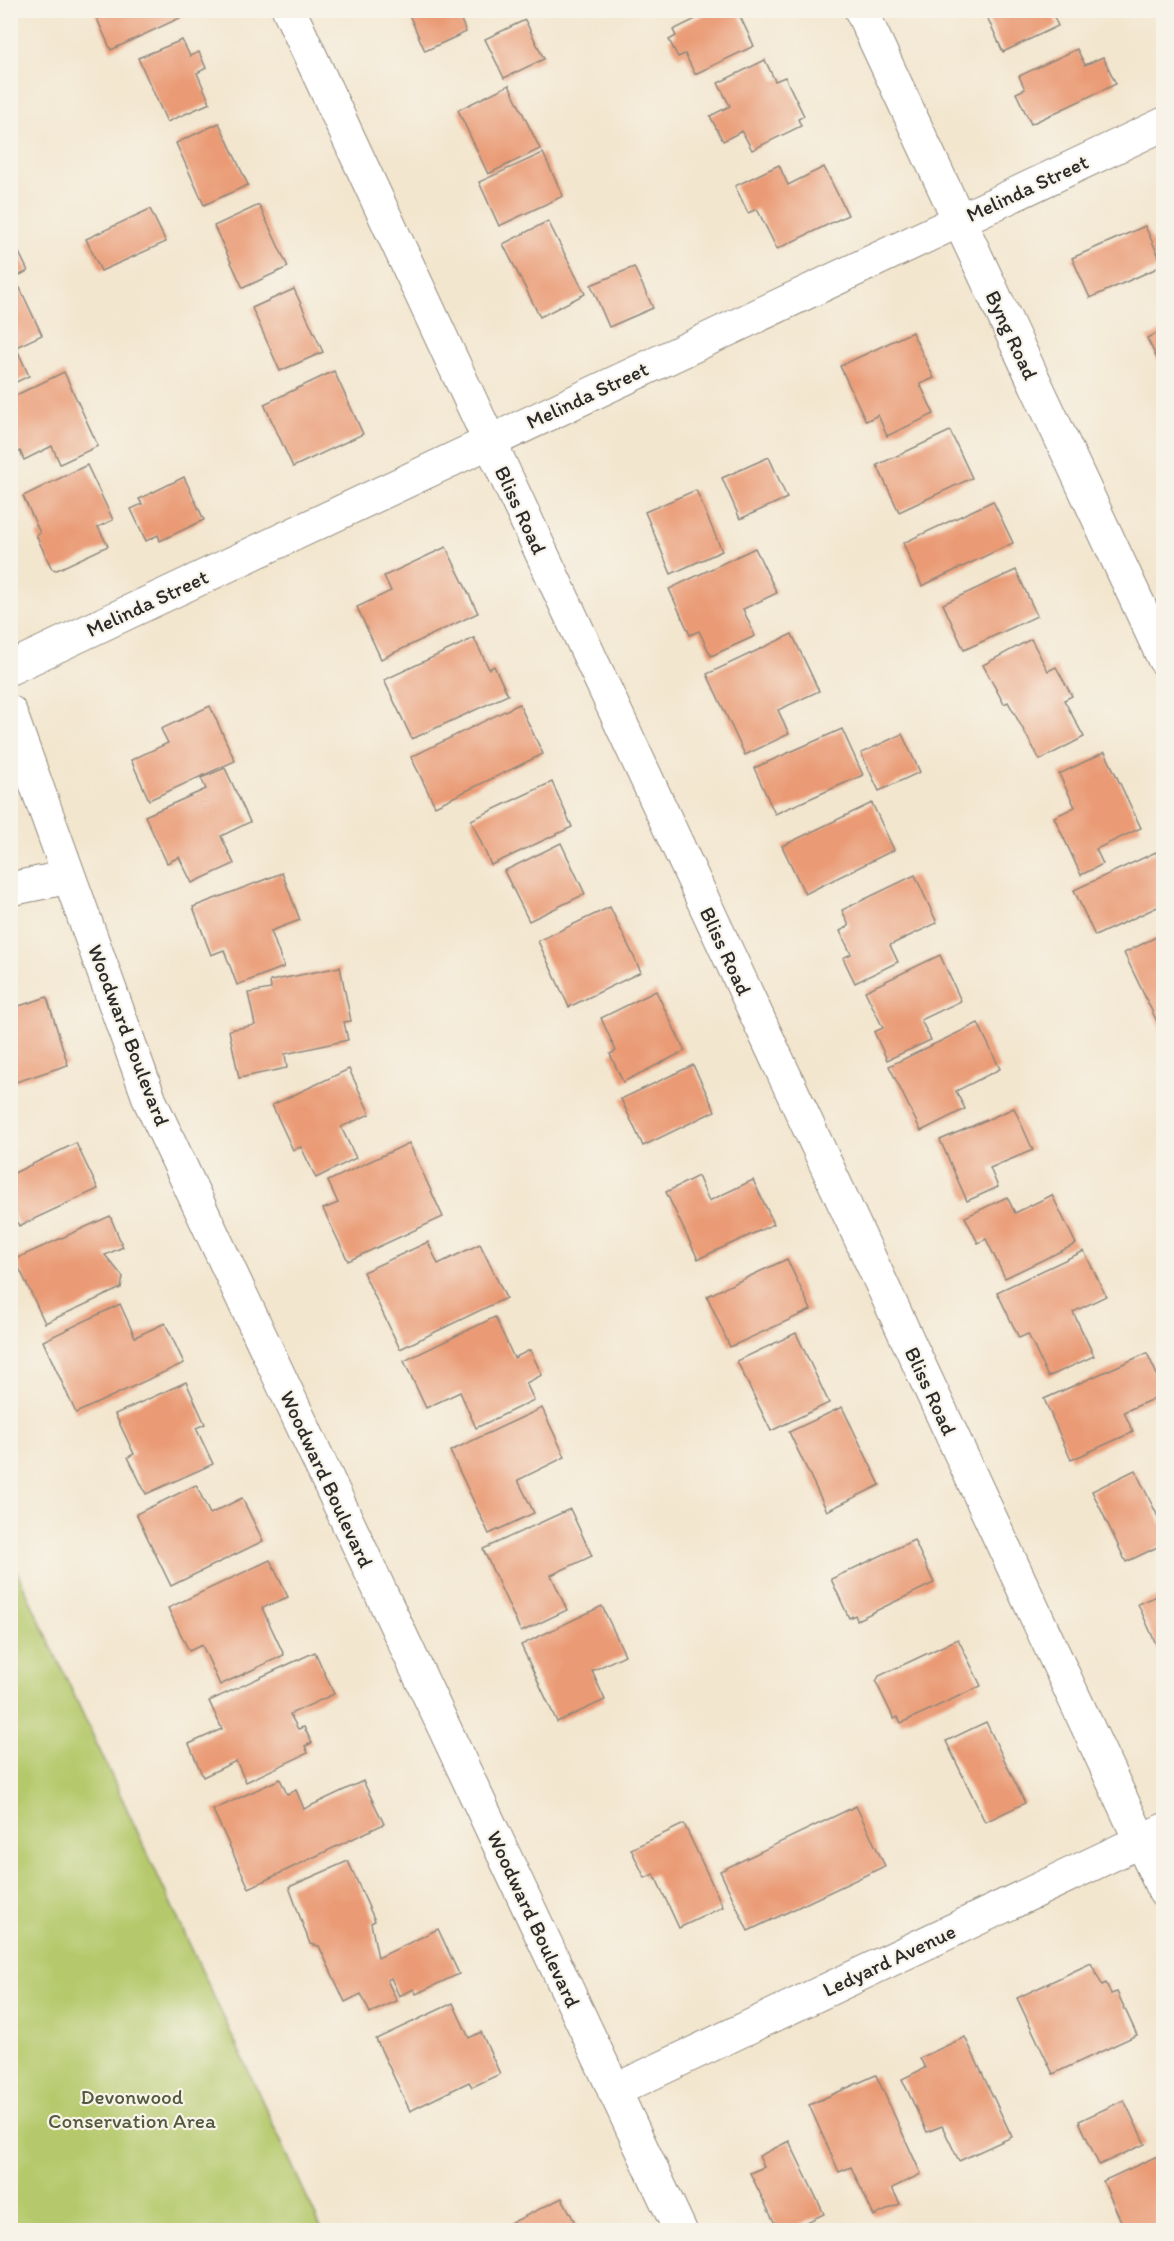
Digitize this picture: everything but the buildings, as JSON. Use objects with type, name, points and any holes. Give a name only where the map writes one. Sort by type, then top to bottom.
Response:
[{"type":"street","name":"Bliss Road","points":[[289,10],[489,441],[1152,1835],[1164,1891]]},
{"type":"street","name":"Byng Road","points":[[861,10],[1164,659]]},
{"type":"street","name":"Melinda Street","points":[[10,668],[1164,123]]},
{"type":"street","name":"Woodward Boulevard","points":[[10,712],[150,1101],[680,2230]]},
{"type":"street","points":[[10,889],[69,877]]},
{"type":"street","name":"Ledyard Avenue","points":[[614,2091],[1152,1835]]},
{"type":"green space","name":"Devonwood Conservation Area","points":[[11,1559],[322,2230],[11,2230]]}]
